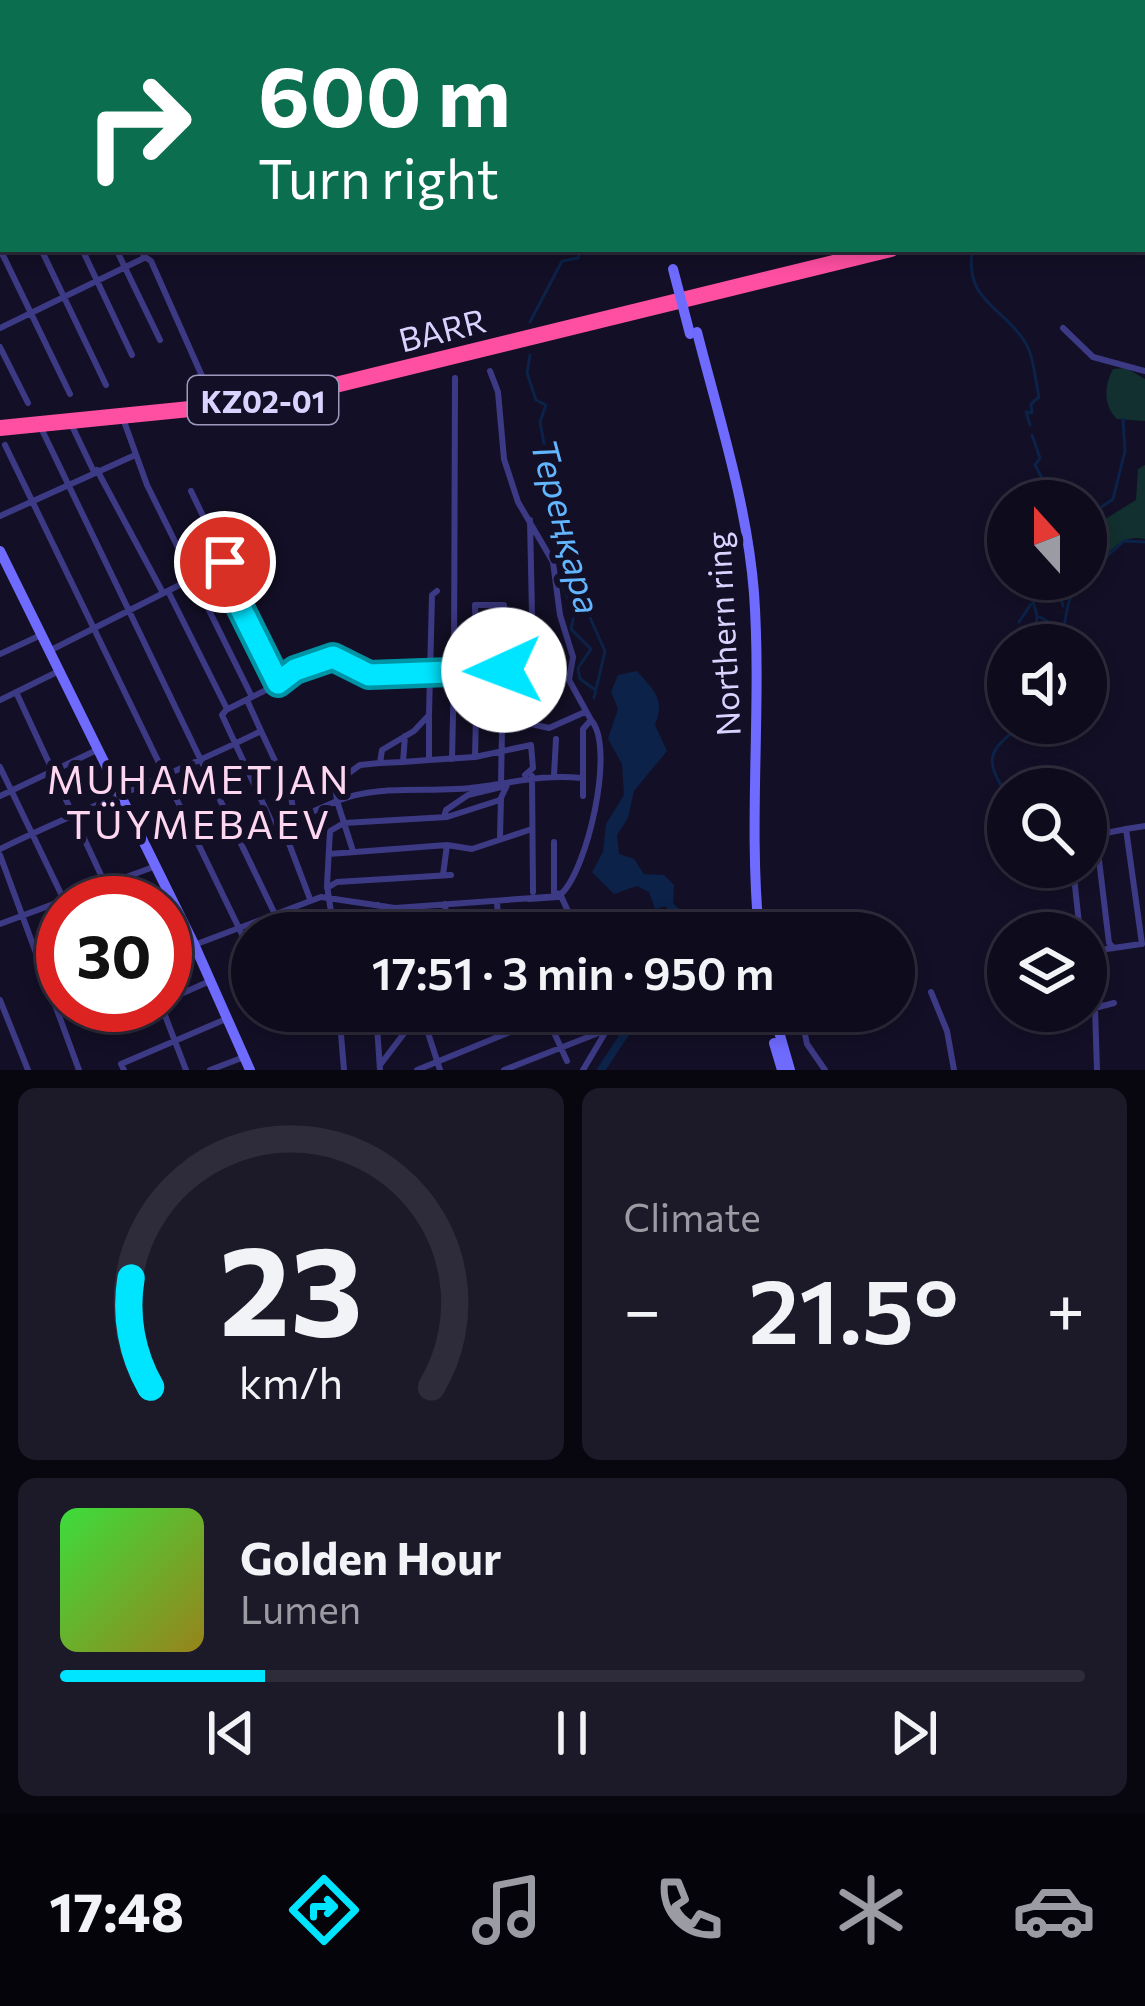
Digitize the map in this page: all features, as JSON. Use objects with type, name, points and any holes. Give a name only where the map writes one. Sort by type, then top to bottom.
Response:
[{"type":"highway","name":"BARR","points":[[528,335],[855,252]]},
{"type":"highway","name":"BARR","points":[[2,431],[259,395],[878,252]]},
{"type":"street","points":[[1,252],[70,394]]},
{"type":"street","points":[[42,252],[106,385]]},
{"type":"street","points":[[84,252],[132,355]]},
{"type":"street","points":[[117,252],[160,340]]},
{"type":"street","points":[[0,328],[125,268],[144,253],[202,376]]},
{"type":"street","name":"Northern ring","points":[[676,268],[739,497],[754,592],[755,912]]},
{"type":"street","points":[[1063,328],[1093,357],[1145,371]]},
{"type":"street","points":[[0,347],[28,403]]},
{"type":"street","points":[[271,912],[310,899],[412,907],[524,899],[567,889],[595,811],[603,749],[600,730],[569,680],[573,657],[560,615],[553,562],[518,502],[504,459],[498,392],[490,371]]},
{"type":"street","points":[[452,759],[455,378]]},
{"type":"street","points":[[125,424],[134,455],[291,795],[294,817]]},
{"type":"street","points":[[73,428],[227,709]]},
{"type":"street","points":[[2,431],[234,912]]},
{"type":"street","points":[[43,432],[276,910]]},
{"type":"street","points":[[0,516],[134,455]]},
{"type":"street","points":[[49,651],[225,562],[191,491]]},
{"type":"street","points":[[501,784],[357,793],[273,825],[222,715],[295,670],[333,657],[369,675],[528,667],[533,661],[530,520]]},
{"type":"street","points":[[0,551],[3,566],[194,944],[250,1070]]},
{"type":"street","points":[[219,565],[278,683]]},
{"type":"street","points":[[429,760],[432,595],[437,591]]},
{"type":"street","points":[[475,757],[477,602],[503,605],[500,837]]},
{"type":"street","points":[[0,654],[41,634]]},
{"type":"street","points":[[0,700],[59,671]]},
{"type":"street","points":[[501,704],[510,695],[542,688],[555,694]]},
{"type":"street","points":[[16,692],[101,876]]},
{"type":"street","points":[[502,729],[527,723],[549,728],[585,712]]},
{"type":"street","points":[[380,763],[382,750],[429,715]]},
{"type":"street","points":[[583,796],[583,729],[591,720]]},
{"type":"street","points":[[36,949],[0,852],[73,812],[203,760],[261,731]]},
{"type":"street","points":[[403,762],[405,736]]},
{"type":"street","points":[[554,775],[556,739]]},
{"type":"street","points":[[333,912],[327,888],[334,825],[344,824],[444,817],[500,800],[515,779],[532,768],[531,745],[501,754],[360,765],[335,782],[337,801],[344,824],[353,851]]},
{"type":"street","points":[[0,796],[99,749]]},
{"type":"street","points":[[0,767],[52,876]]},
{"type":"street","points":[[532,776],[533,894]]},
{"type":"street","points":[[444,817],[446,810],[468,795],[515,779],[582,778]]},
{"type":"street","points":[[282,825],[310,899]]},
{"type":"street","points":[[1107,831],[1145,826]]},
{"type":"street","points":[[328,854],[447,845],[472,849],[532,829]]},
{"type":"street","points":[[1107,949],[1143,944],[1126,829]]},
{"type":"street","points":[[554,842],[558,894],[568,912]]},
{"type":"street","points":[[327,888],[337,882],[447,875],[447,845]]},
{"type":"street","points":[[129,876],[156,866]]},
{"type":"street","points":[[1104,888],[1109,943],[1114,948]]},
{"type":"street","points":[[524,899],[533,894],[558,894]]},
{"type":"street","points":[[497,902],[498,912]]},
{"type":"street","points":[[379,904],[384,912]]},
{"type":"street","points":[[445,904],[446,912]]},
{"type":"street","points":[[410,912],[412,907]]},
{"type":"street","points":[[0,925],[36,912]]},
{"type":"street","points":[[194,944],[231,929]]},
{"type":"street","points":[[192,989],[210,981]]},
{"type":"street","points":[[931,992],[947,1031],[954,1070]]},
{"type":"street","points":[[0,1000],[28,1070]]},
{"type":"street","points":[[1107,1004],[1114,1003]]},
{"type":"street","points":[[124,1070],[121,1064],[226,1018]]},
{"type":"street","points":[[62,1032],[79,1070]]},
{"type":"street","points":[[172,1032],[186,1070]]},
{"type":"street","points":[[341,1032],[344,1070]]},
{"type":"street","points":[[377,1032],[380,1068]]},
{"type":"street","points":[[380,1068],[406,1032]]},
{"type":"street","points":[[429,1032],[438,1067]]},
{"type":"street","points":[[423,1069],[438,1067],[514,1032]]},
{"type":"street","points":[[554,1032],[567,1061]]},
{"type":"street","points":[[505,1070],[600,1032]]},
{"type":"street","points":[[583,1070],[605,1032]]},
{"type":"street","points":[[776,1032],[786,1070]]},
{"type":"street","points":[[804,1032],[825,1070]]},
{"type":"street","points":[[1094,1032],[1097,1070]]},
{"type":"street","points":[[210,1070],[244,1057]]},
{"type":"green space","points":[[1126,368],[1145,379],[1145,421],[1117,419],[1109,408],[1110,375],[1113,369]]},
{"type":"green space","points":[[1145,465],[1145,539],[1127,540],[1107,554],[1107,518],[1136,500],[1138,469]]},
{"type":"water","points":[[637,671],[656,695],[655,725],[667,751],[634,791],[628,818],[617,835],[619,854],[634,859],[644,874],[664,875],[674,885],[673,904],[655,909],[649,892],[637,886],[614,894],[592,872],[603,852],[606,824],[624,795],[622,764],[608,739],[618,709],[611,692],[618,675]]},
{"type":"waterway","points":[[0,110],[0,134]]},
{"type":"waterway","name":"Тереңқара","points":[[530,322],[562,261],[578,258],[579,252]]},
{"type":"waterway","points":[[972,252],[971,267],[980,292],[1016,330],[1030,354],[1039,397],[1031,404],[1032,413],[1026,412],[1030,425]]},
{"type":"waterway","name":"Тереңқара","points":[[530,355],[527,373],[536,400],[546,405],[540,422],[548,465],[580,546],[579,593],[605,651],[594,698]]},
{"type":"waterway","points":[[1107,503],[1113,499],[1125,451],[1123,419]]},
{"type":"waterway","points":[[1032,435],[1040,458],[1035,465],[1042,478],[1038,480]]},
{"type":"waterway","points":[[575,535],[562,586],[575,611],[571,629],[591,649],[578,668],[580,679],[594,689]]},
{"type":"waterway","points":[[1107,556],[1124,541],[1145,542]]},
{"type":"waterway","points":[[1033,600],[1036,624]]},
{"type":"waterway","points":[[1061,600],[1063,606]]},
{"type":"waterway","points":[[1064,624],[1069,600]]},
{"type":"waterway","points":[[1019,622],[1031,604]]},
{"type":"waterway","points":[[1040,617],[1050,624]]},
{"type":"waterway","points":[[993,768],[993,754],[1000,744]]},
{"type":"waterway","name":"Тереңқара","points":[[664,899],[676,912]]},
{"type":"waterway","name":"Тереңқара","points":[[601,1070],[626,1032]]},
{"type":"district","name":"MUHAMETJAN TÜYMEBAEV","points":[[199,800]]},
{"type":"route","points":[[225,562],[219,565],[278,683],[327,657],[369,675],[504,670]]}]
